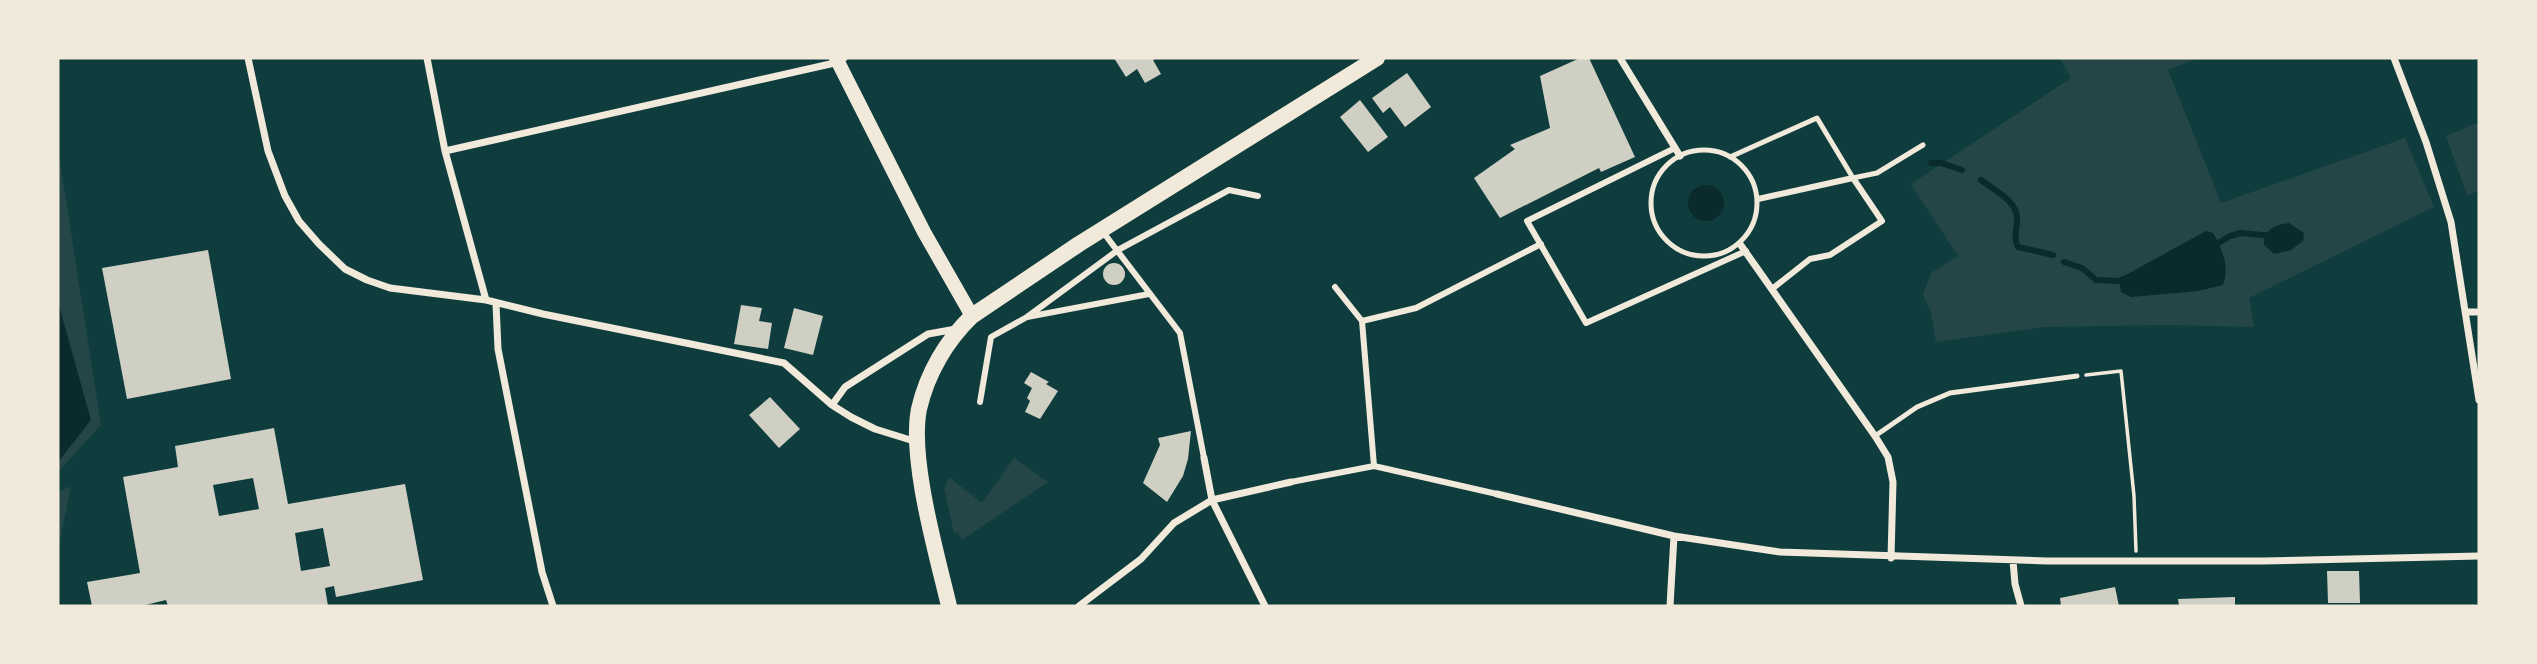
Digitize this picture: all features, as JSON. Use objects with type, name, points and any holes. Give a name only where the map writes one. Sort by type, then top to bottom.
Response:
[{"type":"main road","points":[[949,606],[927,512],[918,442],[919,411],[926,385],[941,354],[960,328],[972,316],[1101,230],[1377,58]]},
{"type":"main road","points":[[840,59],[924,232],[972,316]]},
{"type":"street","points":[[248,58],[268,151],[285,196],[299,221],[345,269],[390,288],[486,300],[784,363],[832,405],[875,429],[918,442]]},
{"type":"street","points":[[427,58],[445,151],[486,300]]},
{"type":"street","points":[[1620,58],[1680,156]]},
{"type":"street","points":[[2394,58],[2426,142],[2451,222],[2479,400]]},
{"type":"street","points":[[445,151],[840,59]]},
{"type":"street","points":[[1675,148],[1527,220],[1586,323],[1746,251]]},
{"type":"street","points":[[1758,200],[1853,178],[1882,221],[1830,256],[1810,259],[1772,289]]},
{"type":"street","points":[[980,402],[991,337],[1027,317],[1118,250],[1229,190],[1258,196]]},
{"type":"street","points":[[1101,230],[1180,333],[1212,500],[1265,606]]},
{"type":"street","points":[[1362,321],[1416,308],[1541,244]]},
{"type":"street","points":[[1740,244],[1888,457],[1893,482],[1891,558]]},
{"type":"street","points":[[1335,286],[1362,321],[1374,466]]},
{"type":"street","points":[[1027,317],[1149,294]]},
{"type":"street","points":[[496,304],[498,349],[542,572],[553,606]]},
{"type":"street","points":[[2466,312],[2479,312]]},
{"type":"street","points":[[832,405],[845,387],[928,334],[960,328]]},
{"type":"street","points":[[1079,606],[1141,559],[1174,523],[1212,500],[1374,466],[1674,536],[1780,552],[2013,561],[2479,556]]},
{"type":"street","points":[[1670,606],[1674,536]]},
{"type":"street","points":[[2013,561],[2021,606]]},
{"type":"lane","points":[[1730,157],[1817,118],[1853,178],[1878,173],[1923,145]]},
{"type":"lane","points":[[1696,150],[1714,151],[1730,157],[1744,168],[1754,182],[1758,200],[1756,217],[1749,233],[1740,244],[1721,254],[1704,257],[1687,254],[1671,245],[1659,232],[1652,216],[1651,198],[1656,181],[1666,167],[1680,156],[1696,150]]},
{"type":"lane","points":[[1875,436],[1917,407],[1950,393],[2077,376]]},
{"type":"path","points":[[2077,376],[2121,371],[2134,496],[2136,561]]},
{"type":"shaded area","points":[[2060,58],[2198,58],[2168,70],[2221,203],[2405,138],[2434,207],[2249,298],[2254,327],[2045,327],[1936,342],[1931,312],[1923,295],[1931,273],[1958,256],[1911,184],[2071,78]]},
{"type":"shaded area","points":[[2479,122],[2479,191],[2467,195],[2446,136]]},
{"type":"shaded area","points":[[58,149],[101,425],[58,472]]},
{"type":"shaded area","points":[[1706,185],[1719,190],[1724,203],[1719,216],[1706,221],[1693,216],[1688,203],[1693,190]]},
{"type":"shaded area","points":[[2289,223],[2304,233],[2303,241],[2291,250],[2274,254],[2264,245],[2266,235],[2275,227]]},
{"type":"shaded area","points":[[2206,231],[2213,233],[2222,251],[2226,272],[2223,285],[2198,291],[2131,297],[2121,292],[2119,281],[2122,277]]},
{"type":"shaded area","points":[[58,302],[91,420],[58,462]]},
{"type":"shaded area","points":[[1014,458],[1048,482],[962,540],[958,532],[954,533],[944,488],[949,477],[982,503]]},
{"type":"shaded area","points":[[71,486],[58,551],[58,492]]},
{"type":"building","points":[[1114,58],[1157,58],[1153,60],[1161,74],[1145,83],[1137,69],[1126,77]]},
{"type":"building","points":[[1580,58],[1589,58],[1635,157],[1601,172],[1599,168],[1500,218],[1474,178],[1515,149],[1510,145],[1550,128],[1540,76]]},
{"type":"building","points":[[1407,73],[1431,107],[1405,127],[1390,107],[1383,113],[1372,98]]},
{"type":"building","points":[[1360,100],[1388,137],[1368,152],[1340,117]]},
{"type":"building","points":[[208,250],[231,379],[127,399],[102,268]]},
{"type":"building","points":[[1114,263],[1122,266],[1125,274],[1122,282],[1114,285],[1106,282],[1103,274],[1106,266]]},
{"type":"building","points":[[741,305],[762,308],[759,321],[772,323],[768,349],[734,344]]},
{"type":"building","points":[[794,308],[823,316],[813,355],[784,348]]},
{"type":"building","points":[[1031,372],[1049,382],[1046,384],[1058,391],[1040,419],[1025,412],[1032,388],[1024,383]]},
{"type":"building","points":[[770,397],[800,429],[779,448],[749,415]]},
{"type":"building","points":[[274,428],[288,504],[405,484],[423,580],[336,597],[334,586],[325,588],[328,606],[168,606],[166,600],[141,606],[92,606],[87,582],[140,573],[123,477],[178,467],[175,446]],"holes":[[[253,478],[259,509],[219,516],[213,485]],[[323,528],[330,566],[301,571],[295,533]]]},
{"type":"building","points":[[1191,431],[1183,476],[1167,502],[1143,483],[1160,445],[1158,438]]},
{"type":"building","points":[[2327,571],[2359,571],[2360,603],[2328,603]]},
{"type":"building","points":[[2115,587],[2119,606],[2061,606],[2060,598]]},
{"type":"building","points":[[2235,597],[2235,606],[2179,606],[2178,599]]},
{"type":"waterway","points":[[1931,163],[1941,163],[1962,170]]},
{"type":"waterway","points":[[1981,180],[2014,207],[2017,213],[2015,237],[2018,247],[2053,255]]},
{"type":"waterway","points":[[2212,247],[2241,233],[2273,236]]},
{"type":"waterway","points":[[2064,262],[2082,268],[2096,280],[2119,281],[2126,278]]}]
